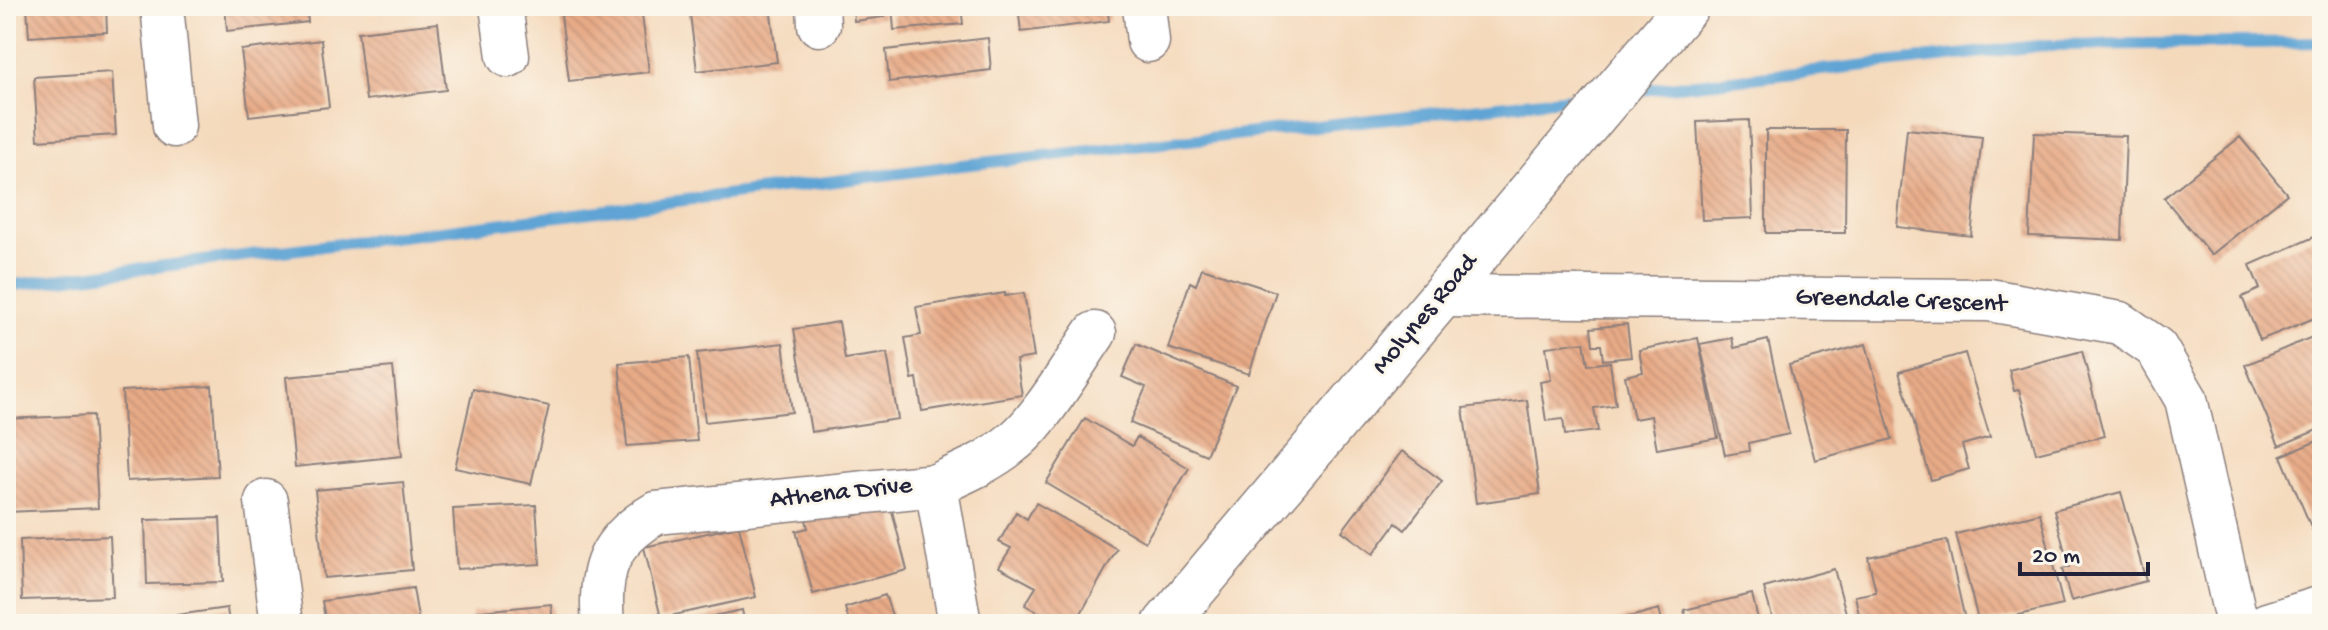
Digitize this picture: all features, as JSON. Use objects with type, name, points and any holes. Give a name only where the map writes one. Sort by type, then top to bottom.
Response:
[{"type":"main road","name":"Molynes Road","points":[[1165,624],[1687,6]]},
{"type":"street","points":[[162,6],[174,126]]},
{"type":"street","points":[[501,6],[508,56]]},
{"type":"street","name":"Greendale Crescent","points":[[1442,296],[1989,300],[2120,323],[2156,348],[2186,399],[2237,624]]},
{"type":"street","name":"Athena Drive","points":[[603,624],[603,581],[613,549],[630,528],[656,513],[936,485],[975,469],[1015,441],[1041,410],[1095,333]]},
{"type":"street","points":[[936,485],[960,624]]},
{"type":"street","points":[[266,501],[282,624]]},
{"type":"street","points":[[2267,624],[2322,607]]},
{"type":"building","points":[[27,6],[106,6],[107,32],[29,37]]},
{"type":"building","points":[[225,6],[306,6],[308,22],[227,31]]},
{"type":"building","points":[[641,6],[649,72],[569,81],[561,15]]},
{"type":"building","points":[[689,6],[770,6],[777,62],[697,71]]},
{"type":"building","points":[[853,6],[883,6],[884,17],[854,21]]},
{"type":"building","points":[[892,6],[961,6],[963,24],[894,30]]},
{"type":"building","points":[[1018,6],[1107,6],[1109,21],[1021,32]]},
{"type":"building","points":[[438,23],[446,90],[366,100],[358,32]]},
{"type":"building","points":[[988,38],[991,70],[889,82],[886,50]]},
{"type":"building","points":[[321,40],[329,107],[249,116],[241,50]]},
{"type":"building","points":[[112,72],[116,135],[38,140],[34,77]]},
{"type":"building","points":[[1749,120],[1753,218],[1702,220],[1697,122]]},
{"type":"building","points":[[1907,129],[1982,137],[1971,236],[1897,227]]},
{"type":"building","points":[[1766,130],[1846,130],[1845,233],[1766,233]]},
{"type":"building","points":[[2034,133],[2126,136],[2122,240],[2029,236]]},
{"type":"building","points":[[2240,137],[2287,194],[2211,255],[2164,198]]},
{"type":"building","points":[[2321,234],[2322,315],[2260,340],[2242,297],[2260,289],[2250,265]]},
{"type":"building","points":[[1202,268],[1276,292],[1249,374],[1168,348],[1190,282],[1196,285]]},
{"type":"building","points":[[1005,293],[1005,296],[1024,293],[1034,357],[1016,360],[1022,395],[922,411],[917,378],[912,379],[905,338],[921,335],[916,307]]},
{"type":"building","points":[[839,322],[845,359],[887,353],[898,419],[811,432],[794,329]]},
{"type":"building","points":[[1627,324],[1631,357],[1603,360],[1601,345],[1593,345],[1591,328]]},
{"type":"building","points":[[2322,333],[2322,428],[2279,446],[2245,365]]},
{"type":"building","points":[[1698,338],[1718,438],[1657,449],[1651,416],[1634,419],[1625,376],[1643,372],[1639,350]]},
{"type":"building","points":[[1732,338],[1734,348],[1768,340],[1789,434],[1748,443],[1749,451],[1725,455],[1700,344]]},
{"type":"building","points":[[1584,342],[1588,365],[1610,362],[1616,405],[1594,408],[1598,431],[1565,435],[1563,419],[1546,421],[1540,382],[1551,380],[1546,347]]},
{"type":"building","points":[[783,343],[792,412],[705,422],[697,353]]},
{"type":"building","points":[[1136,344],[1236,386],[1206,455],[1130,423],[1146,387],[1122,377]]},
{"type":"building","points":[[1866,344],[1892,439],[1815,460],[1789,365]]},
{"type":"building","points":[[2082,351],[2104,436],[2036,453],[2019,390],[2014,391],[2009,370]]},
{"type":"building","points":[[1965,353],[1990,437],[1962,445],[1969,469],[1931,480],[1899,372]]},
{"type":"building","points":[[689,357],[697,441],[627,446],[619,363]]},
{"type":"building","points":[[393,367],[402,456],[295,467],[286,377]]},
{"type":"building","points":[[212,386],[218,476],[127,481],[122,391]]},
{"type":"building","points":[[473,389],[549,406],[531,484],[455,468]]},
{"type":"building","points":[[1527,400],[1540,494],[1476,503],[1463,408]]},
{"type":"building","points":[[93,415],[98,508],[7,512],[6,419]]},
{"type":"building","points":[[1085,418],[1132,446],[1137,437],[1189,468],[1145,542],[1046,483]]},
{"type":"building","points":[[2322,439],[2322,530],[2314,534],[2281,456]]},
{"type":"building","points":[[1402,451],[1442,481],[1405,530],[1396,523],[1373,554],[1342,531]]},
{"type":"building","points":[[403,482],[412,570],[324,578],[315,490]]},
{"type":"building","points":[[2121,492],[2146,581],[2071,601],[2062,569],[2069,567],[2054,510]]},
{"type":"building","points":[[1036,503],[1117,549],[1075,624],[1059,624],[1025,605],[1036,587],[999,567],[1011,548],[999,542],[1016,512],[1027,519]]},
{"type":"building","points":[[536,505],[540,564],[457,569],[453,509]]},
{"type":"building","points":[[891,507],[907,570],[813,594],[796,531],[808,528],[806,520],[851,509],[853,516]]},
{"type":"building","points":[[2040,513],[2063,605],[1979,624],[1956,534]]},
{"type":"building","points":[[220,518],[223,582],[147,584],[145,520]]},
{"type":"building","points":[[739,526],[756,597],[661,618],[644,547]]},
{"type":"building","points":[[110,536],[113,597],[22,600],[20,540]]},
{"type":"building","points":[[1947,540],[1966,624],[1861,624],[1855,596],[1876,592],[1868,557]]},
{"type":"building","points":[[1834,569],[1849,624],[1774,624],[1764,588]]},
{"type":"building","points":[[413,588],[419,624],[326,624],[322,601]]},
{"type":"building","points":[[1752,594],[1759,624],[1688,624],[1684,610]]},
{"type":"building","points":[[885,595],[895,624],[850,624],[845,608]]},
{"type":"building","points":[[551,604],[553,624],[473,624],[472,612]]},
{"type":"building","points":[[227,608],[229,624],[163,624],[162,617]]},
{"type":"building","points":[[1659,609],[1663,624],[1607,624],[1607,623]]},
{"type":"building","points":[[742,610],[745,624],[679,623]]},
{"type":"building","points":[[105,618],[106,624],[64,624],[64,622]]},
{"type":"waterway","points":[[1632,91],[2048,45],[2322,42]]},
{"type":"waterway","points":[[6,286],[962,165],[1598,95]]}]
